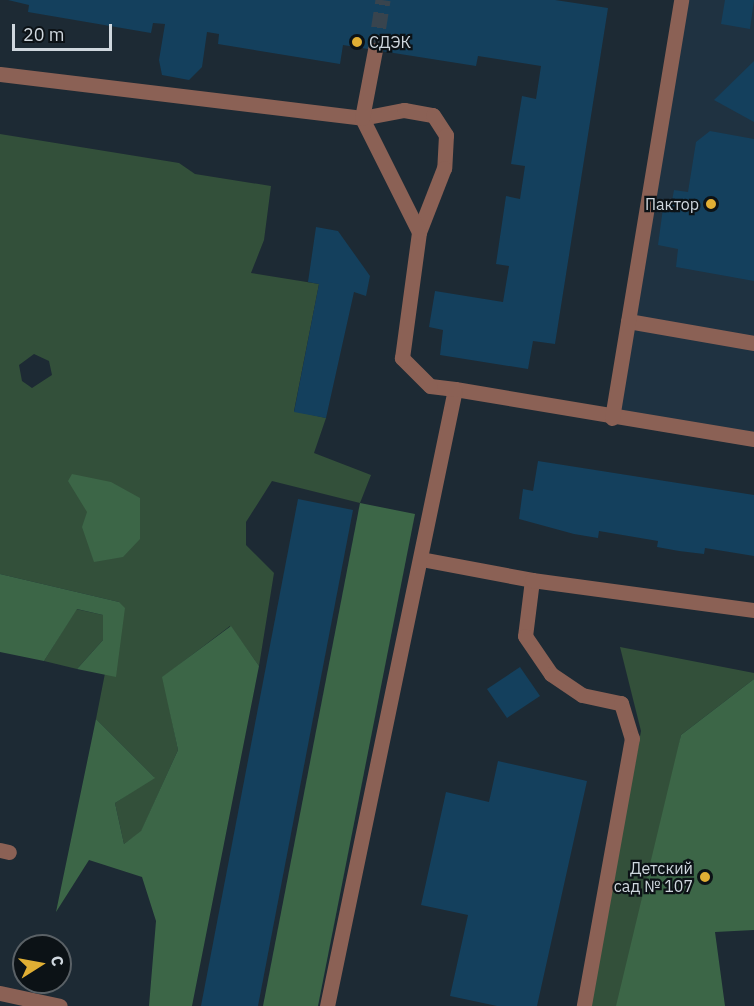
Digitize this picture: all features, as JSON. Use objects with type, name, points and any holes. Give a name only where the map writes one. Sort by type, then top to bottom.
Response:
[{"type":"lane","points":[[612,418],[681,0]]},
{"type":"lane","points":[[375,50],[362,118],[419,232]]},
{"type":"lane","points":[[0,74],[362,118],[404,110],[432,115],[446,135],[444,168],[419,232],[402,358],[430,386],[612,418],[754,439]]},
{"type":"lane","points":[[628,321],[754,343]]},
{"type":"lane","points":[[327,1006],[455,389]]},
{"type":"lane","points":[[421,559],[532,580],[754,610]]},
{"type":"lane","points":[[532,580],[525,636],[551,674],[582,695],[621,703],[632,738],[584,1006]]},
{"type":"lane","points":[[0,993],[60,1006]]},
{"type":"shaded area","points":[[681,0],[754,0],[754,447],[612,423]]},
{"type":"green space","points":[[0,134],[179,163],[195,174],[271,186],[264,240],[251,273],[319,284],[294,411],[326,418],[314,453],[371,475],[360,503],[272,481],[246,522],[246,545],[274,573],[259,666],[230,626],[163,677],[178,750],[141,832],[124,844],[115,803],[154,777],[96,719],[119,602],[0,574]],"holes":[[[34,354],[49,361],[52,375],[32,388],[22,381],[19,365]]]},
{"type":"green space","points":[[72,474],[111,482],[140,498],[140,539],[123,557],[94,562],[82,527],[87,512],[68,481]]},
{"type":"green space","points":[[360,503],[415,514],[318,1006],[263,1006]]},
{"type":"green space","points":[[0,574],[119,602],[125,608],[116,677],[77,669],[103,640],[103,615],[77,609],[44,661],[0,652]]},
{"type":"green space","points":[[76,609],[103,615],[103,640],[77,669],[44,661]]},
{"type":"green space","points":[[231,626],[259,666],[192,1006],[149,1006],[156,921],[142,877],[89,860],[56,912],[96,719],[155,778],[115,803],[124,844],[141,831],[178,750],[162,677]]},
{"type":"green space","points":[[620,647],[754,673],[754,679],[681,735],[633,1006],[590,1006],[641,731]]},
{"type":"green space","name":"Детский сад № 107","points":[[754,679],[754,930],[715,932],[725,1006],[616,1006],[681,735]]},
{"type":"building","points":[[8,0],[555,0],[608,8],[555,344],[533,341],[528,369],[440,355],[443,330],[429,327],[435,291],[503,302],[509,266],[496,264],[506,196],[520,199],[525,166],[511,164],[522,96],[536,99],[541,66],[478,56],[476,66],[343,45],[340,64],[218,44],[219,34],[207,32],[202,67],[189,80],[162,75],[159,60],[165,24],[153,23],[151,33],[28,12],[29,5]]},
{"type":"building","points":[[725,0],[754,0],[750,29],[721,24]]},
{"type":"building","points":[[754,61],[754,122],[714,100]]},
{"type":"building","name":"Пактор","points":[[710,131],[754,139],[754,281],[676,267],[678,249],[658,245],[663,208],[672,201],[674,190],[688,192],[696,142]]},
{"type":"building","points":[[316,227],[338,231],[370,276],[366,296],[354,292],[326,418],[294,412],[319,284],[308,282]]},
{"type":"building","points":[[538,461],[754,495],[754,556],[705,548],[704,554],[679,551],[657,547],[658,541],[599,531],[598,538],[519,519],[523,489],[533,491]]},
{"type":"building","points":[[298,499],[353,510],[258,1006],[201,1006]]},
{"type":"building","points":[[520,667],[540,696],[507,718],[487,689]]},
{"type":"building","points":[[498,761],[587,781],[537,1006],[497,1006],[450,996],[468,915],[421,905],[446,792],[489,802]]},
{"type":"tunnel","points":[[375,50],[383,0]]},
{"type":"place","name":"СДЭК","points":[[357,42]]},
{"type":"place","name":"Пактор","points":[[711,204]]},
{"type":"place","name":"Детский сад № 107","points":[[705,877]]}]
